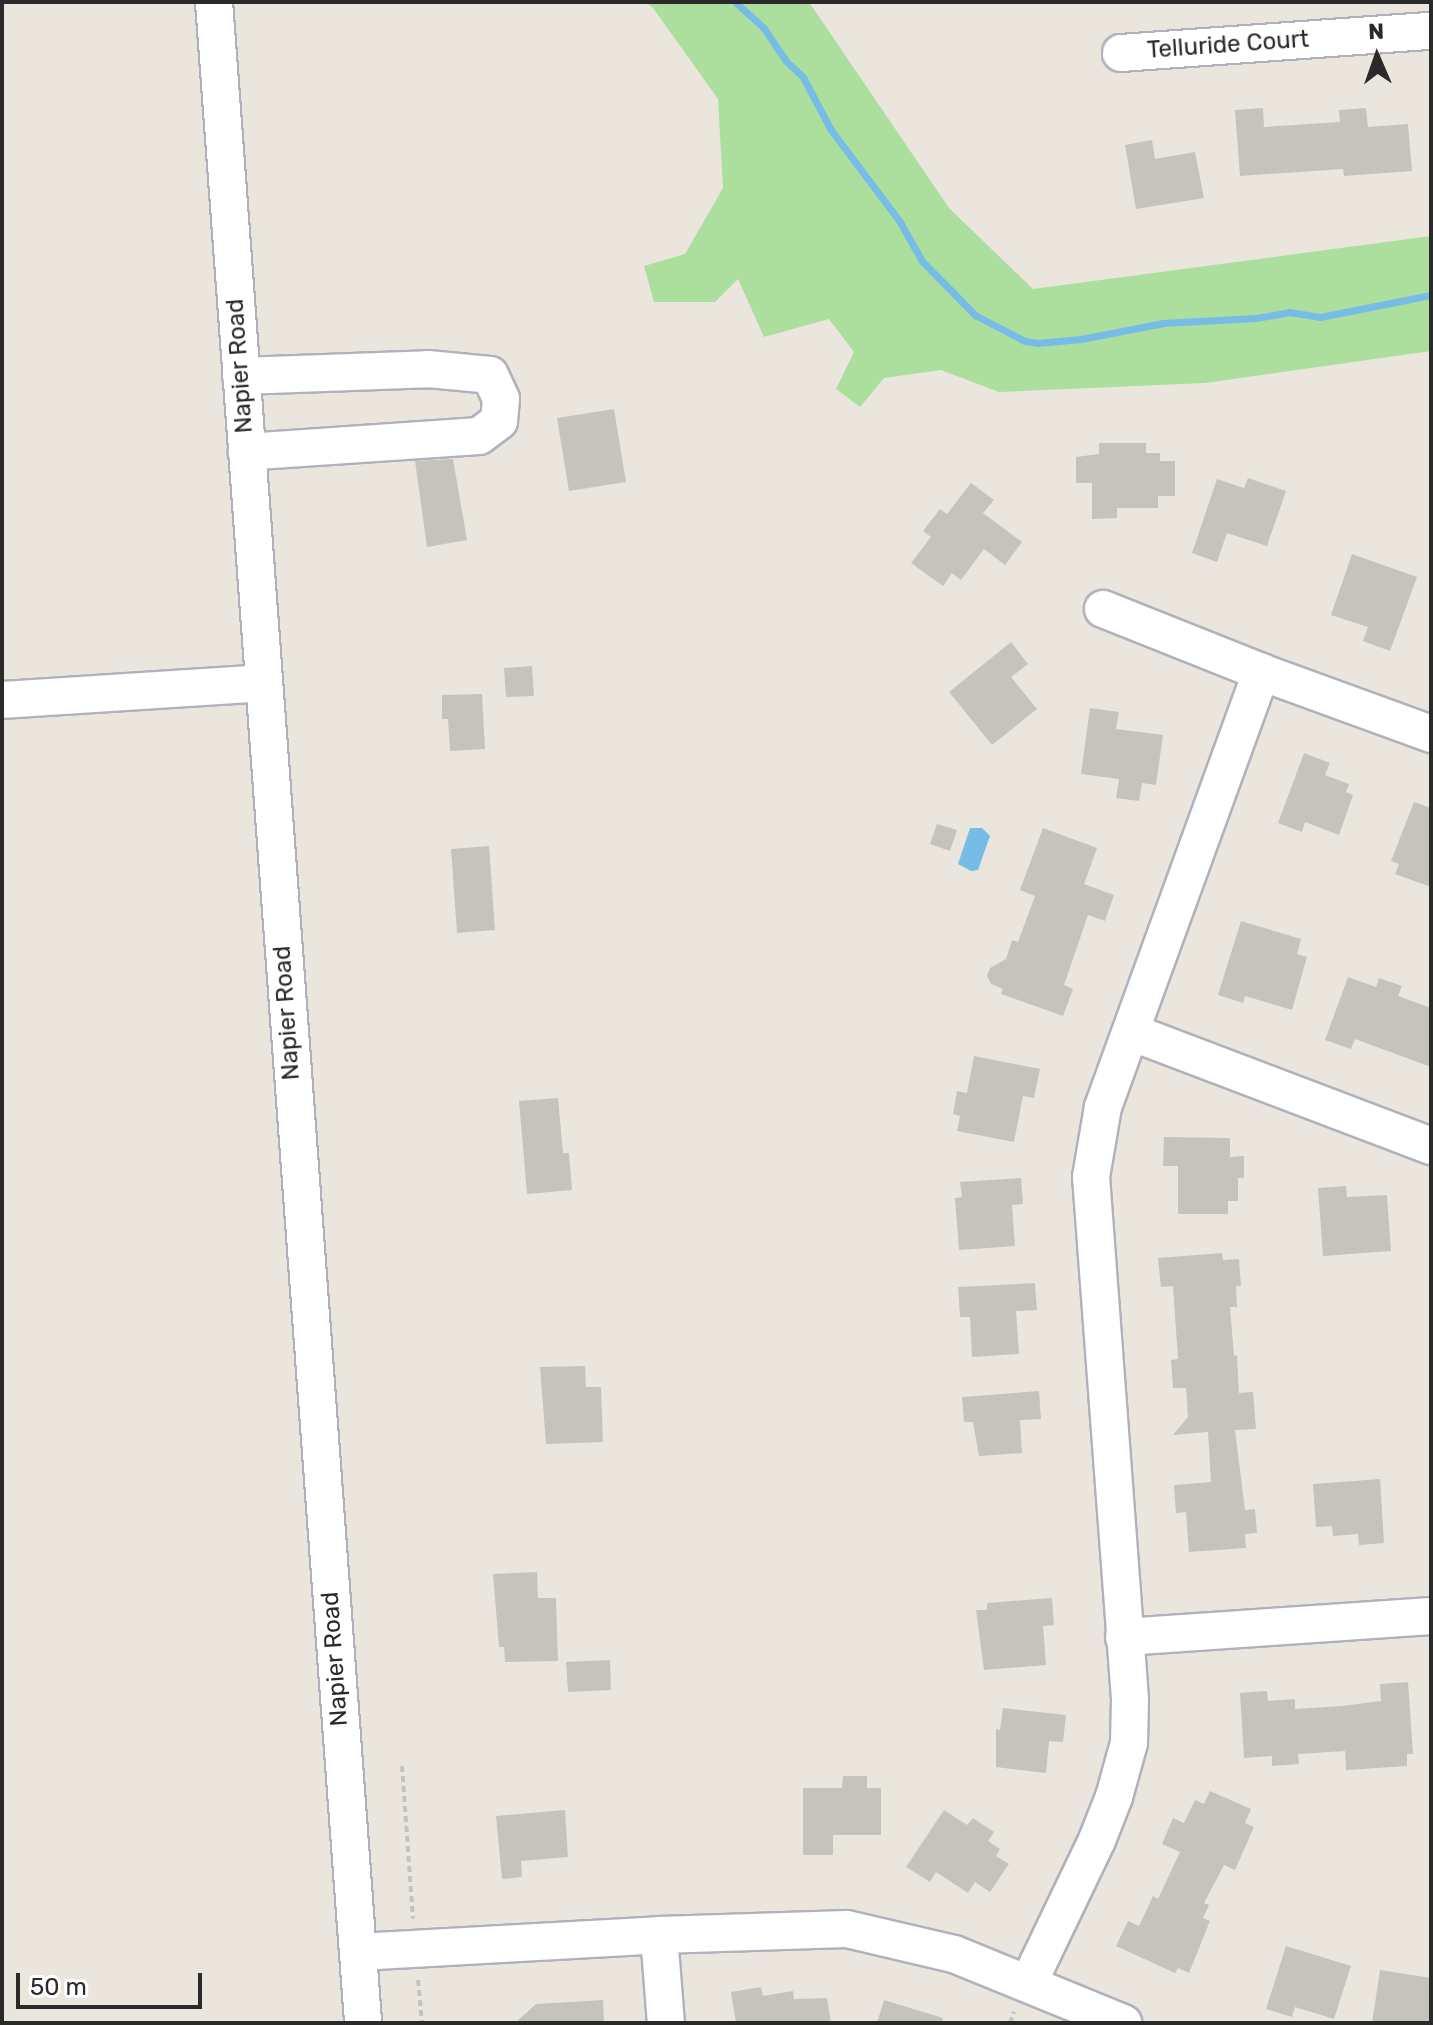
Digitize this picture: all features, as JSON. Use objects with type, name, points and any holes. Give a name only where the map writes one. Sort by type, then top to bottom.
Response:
[{"type":"street","name":"Napier Road","points":[[214,2],[363,2023]]},
{"type":"street","name":"Telluride Court","points":[[1121,53],[1431,31]]},
{"type":"street","points":[[241,376],[428,369],[490,375],[501,399],[499,421],[479,436],[247,452]]},
{"type":"street","points":[[1103,609],[1261,672],[1431,734]]},
{"type":"street","points":[[1022,1996],[1097,1840],[1125,1765],[1131,1722],[1091,1177],[1103,1107],[1261,672]]},
{"type":"street","points":[[2,700],[263,683]]},
{"type":"street","points":[[1131,1032],[1431,1146]]},
{"type":"street","points":[[1124,1637],[1431,1616]]},
{"type":"street","points":[[358,1952],[659,1935],[847,1929],[954,1954],[1022,1996],[1123,2023]]},
{"type":"street","points":[[659,1935],[666,2023]]},
{"type":"path","points":[[402,1766],[422,2023]]},
{"type":"path","points":[[1010,2023],[1022,1996]]},
{"type":"green space","points":[[645,2],[809,2],[949,208],[1033,289],[1431,236],[1431,351],[1205,383],[999,392],[941,370],[884,378],[860,407],[836,389],[854,352],[829,319],[764,337],[738,279],[715,302],[654,302],[644,266],[685,254],[723,188],[718,99],[653,8]]},
{"type":"water","points":[[970,828],[982,828],[990,836],[978,870],[971,871],[958,864]]},
{"type":"building","points":[[1263,108],[1264,127],[1340,122],[1339,110],[1366,108],[1368,127],[1408,124],[1412,171],[1344,176],[1343,169],[1240,176],[1235,110]]},
{"type":"building","points":[[1152,140],[1155,159],[1195,152],[1204,198],[1136,209],[1125,145]]},
{"type":"building","points":[[614,409],[626,482],[569,491],[557,418]]},
{"type":"building","points":[[1099,443],[1146,443],[1146,453],[1160,453],[1160,461],[1175,461],[1175,496],[1158,496],[1158,508],[1117,508],[1117,518],[1092,519],[1092,483],[1076,483],[1076,457],[1099,454]]},
{"type":"building","points":[[453,459],[467,540],[427,547],[415,461]]},
{"type":"building","points":[[1248,478],[1286,491],[1267,546],[1227,533],[1217,562],[1192,553],[1217,479],[1244,488]]},
{"type":"building","points":[[971,483],[994,500],[983,513],[1022,542],[1005,565],[984,549],[961,580],[952,573],[943,586],[911,563],[931,537],[923,531],[940,509],[947,514]]},
{"type":"building","points":[[1352,554],[1417,577],[1390,651],[1363,641],[1368,627],[1331,615]]},
{"type":"building","points":[[1011,642],[1028,664],[1011,677],[1037,709],[992,745],[949,692]]},
{"type":"building","points":[[532,666],[534,696],[506,697],[504,668]]},
{"type":"building","points":[[482,694],[485,749],[450,751],[448,719],[442,719],[442,695]]},
{"type":"building","points":[[1090,708],[1119,712],[1116,729],[1163,735],[1156,785],[1142,783],[1139,801],[1116,798],[1119,779],[1081,774]]},
{"type":"building","points":[[1304,753],[1330,763],[1325,775],[1349,784],[1346,792],[1353,795],[1339,835],[1305,822],[1302,832],[1278,823]]},
{"type":"building","points":[[1414,802],[1431,808],[1431,887],[1395,874],[1399,864],[1391,861]]},
{"type":"building","points":[[937,824],[957,830],[950,851],[930,844]]},
{"type":"building","points":[[1043,828],[1097,848],[1084,884],[1114,895],[1105,921],[1088,915],[1064,985],[1073,989],[1063,1016],[1001,994],[1003,989],[991,984],[987,976],[990,968],[1006,959],[1012,940],[1018,942],[1035,896],[1020,890]]},
{"type":"building","points":[[489,846],[495,930],[457,933],[451,849]]},
{"type":"building","points":[[1241,921],[1301,939],[1297,954],[1307,957],[1292,1010],[1245,996],[1243,1003],[1218,995]]},
{"type":"building","points":[[1348,977],[1376,987],[1379,978],[1402,986],[1398,996],[1431,1008],[1431,1067],[1355,1039],[1351,1049],[1325,1040]]},
{"type":"building","points":[[974,1056],[1040,1069],[1034,1098],[1023,1096],[1014,1142],[957,1131],[960,1116],[953,1114],[957,1091],[967,1093]]},
{"type":"building","points":[[558,1098],[563,1153],[569,1153],[572,1190],[527,1194],[519,1101]]},
{"type":"building","points":[[1164,1137],[1230,1138],[1230,1157],[1244,1156],[1244,1178],[1238,1178],[1238,1201],[1228,1201],[1228,1214],[1178,1214],[1178,1166],[1163,1166]]},
{"type":"building","points":[[1021,1178],[1023,1204],[1012,1205],[1015,1246],[959,1250],[955,1198],[962,1197],[960,1182]]},
{"type":"building","points":[[1346,1186],[1347,1197],[1387,1195],[1391,1251],[1323,1256],[1318,1188]]},
{"type":"building","points":[[1222,1253],[1223,1260],[1239,1259],[1241,1286],[1236,1286],[1237,1307],[1230,1307],[1234,1356],[1237,1355],[1239,1393],[1253,1392],[1256,1429],[1235,1430],[1245,1510],[1255,1509],[1257,1533],[1245,1534],[1246,1548],[1189,1552],[1186,1512],[1176,1513],[1174,1485],[1211,1482],[1208,1432],[1173,1435],[1188,1417],[1186,1388],[1173,1388],[1171,1360],[1178,1359],[1173,1286],[1161,1287],[1158,1258]]},
{"type":"building","points":[[1035,1283],[1037,1310],[1016,1311],[1019,1354],[972,1357],[970,1317],[960,1317],[958,1287]]},
{"type":"building","points":[[585,1366],[586,1387],[601,1387],[603,1442],[546,1444],[540,1367]]},
{"type":"building","points":[[1039,1391],[1041,1419],[1020,1420],[1022,1453],[979,1456],[973,1422],[964,1422],[962,1397]]},
{"type":"building","points":[[1380,1479],[1384,1543],[1359,1545],[1358,1534],[1333,1536],[1332,1526],[1316,1527],[1313,1484]]},
{"type":"building","points":[[537,1572],[538,1598],[556,1598],[558,1661],[505,1662],[504,1647],[499,1647],[493,1574]]},
{"type":"building","points":[[1052,1598],[1054,1625],[1043,1626],[1046,1665],[984,1670],[976,1610],[987,1610],[987,1603]]},
{"type":"building","points":[[610,1660],[611,1690],[568,1692],[566,1662]]},
{"type":"building","points":[[1408,1682],[1413,1754],[1407,1754],[1407,1766],[1346,1770],[1345,1751],[1298,1754],[1299,1764],[1272,1766],[1272,1756],[1244,1758],[1240,1693],[1267,1691],[1268,1701],[1295,1699],[1295,1709],[1342,1706],[1381,1701],[1380,1684]]},
{"type":"building","points":[[1003,1708],[1066,1715],[1063,1742],[1049,1741],[1046,1773],[996,1767],[996,1729],[1000,1730]]},
{"type":"building","points":[[843,1776],[867,1776],[867,1788],[881,1788],[881,1835],[833,1835],[833,1855],[803,1855],[803,1788],[842,1788]]},
{"type":"building","points":[[1210,1791],[1251,1809],[1245,1823],[1254,1827],[1235,1870],[1224,1865],[1204,1903],[1209,1905],[1203,1918],[1210,1921],[1189,1973],[1178,1968],[1175,1973],[1116,1946],[1128,1921],[1139,1926],[1153,1896],[1158,1899],[1180,1852],[1162,1844],[1173,1818],[1184,1823],[1195,1800],[1204,1804]]},
{"type":"building","points":[[565,1810],[568,1857],[521,1861],[522,1877],[502,1879],[496,1816]]},
{"type":"building","points":[[944,1810],[967,1825],[973,1818],[994,1832],[988,1841],[1000,1849],[996,1856],[1009,1864],[990,1892],[975,1882],[968,1893],[936,1872],[930,1882],[906,1867]]},
{"type":"building","points":[[1286,1946],[1351,1966],[1334,2019],[1295,2007],[1292,2017],[1266,2009]]},
{"type":"building","points":[[1380,1970],[1431,1978],[1431,2023],[1372,2023]]},
{"type":"building","points":[[761,1987],[763,1996],[793,1991],[794,1999],[827,1998],[831,2023],[736,2023],[731,1992]]},
{"type":"building","points":[[603,2000],[604,2023],[515,2023],[536,2004]]},
{"type":"building","points":[[884,2000],[943,2018],[942,2023],[877,2023]]},
{"type":"waterway","points":[[735,2],[763,27],[786,61],[803,77],[831,130],[900,222],[922,261],[975,315],[1025,341],[1037,343],[1081,339],[1163,323],[1256,318],[1289,312],[1320,317],[1431,295]]}]
